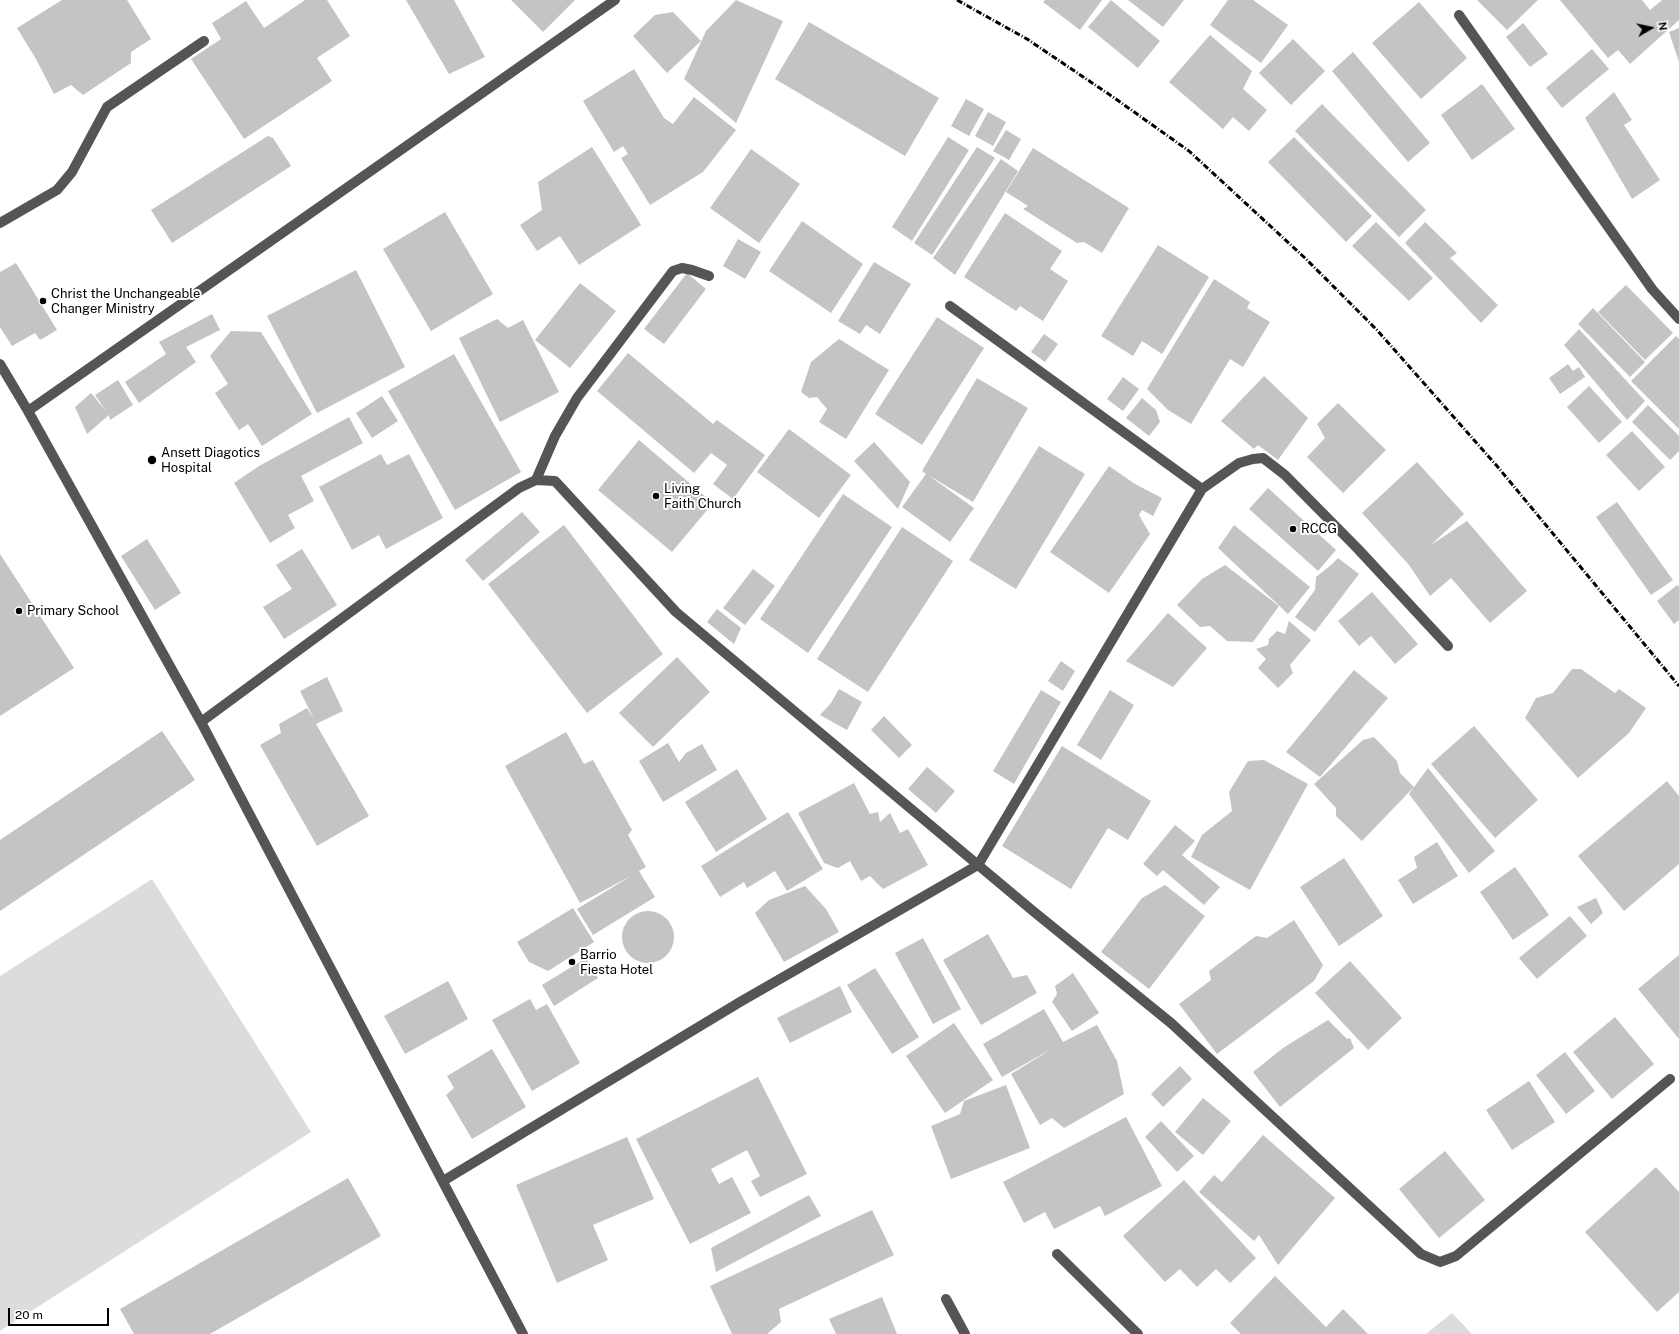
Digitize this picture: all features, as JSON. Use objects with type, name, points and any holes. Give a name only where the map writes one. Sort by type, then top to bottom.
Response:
[{"type":"street","points":[[28,411],[615,0]]},
{"type":"street","points":[[1459,15],[1652,289],[1679,319]]},
{"type":"street","points":[[0,223],[57,190],[72,172],[107,107],[204,41]]},
{"type":"street","points":[[536,480],[555,436],[577,398],[673,271],[682,268],[709,276]]},
{"type":"street","points":[[950,306],[1202,489]]},
{"type":"street","points":[[0,364],[28,411],[201,722],[523,1334]]},
{"type":"street","points":[[443,1182],[740,1002],[978,865],[1202,489],[1239,463],[1253,458],[1263,458],[1285,475],[1358,549],[1448,646]]},
{"type":"street","points":[[201,722],[519,488],[536,480],[554,481],[676,612],[978,865],[1171,1023],[1421,1254],[1440,1262],[1456,1256],[1670,1079]]},
{"type":"street","points":[[1057,1254],[1138,1334]]},
{"type":"street","points":[[946,1299],[965,1334]]},
{"type":"shaded area","points":[[152,879],[311,1132],[0,1331],[0,976]]},
{"type":"shaded area","points":[[1452,1313],[1472,1334],[1426,1334]]},
{"type":"building","points":[[62,0],[127,0],[151,39],[131,52],[131,63],[83,95],[71,85],[54,94],[36,59],[17,28]]},
{"type":"building","points":[[305,0],[327,0],[350,36],[317,58],[332,81],[244,139],[191,59],[221,39],[212,23],[246,1],[264,28]]},
{"type":"building","points":[[406,0],[454,0],[485,57],[449,74]]},
{"type":"building","points":[[511,0],[575,0],[543,32]]},
{"type":"building","points":[[736,0],[783,21],[736,123],[684,79],[706,31]]},
{"type":"building","points":[[1045,0],[1102,0],[1080,30],[1043,2]]},
{"type":"building","points":[[1111,0],[1160,41],[1138,68],[1088,27]]},
{"type":"building","points":[[1128,0],[1184,0],[1163,27]]},
{"type":"building","points":[[1228,0],[1253,0],[1288,25],[1261,63],[1210,25]]},
{"type":"building","points":[[1477,0],[1538,0],[1507,30]]},
{"type":"building","points":[[1560,0],[1642,0],[1650,10],[1662,0],[1679,0],[1679,20],[1630,64],[1618,50],[1608,58]]},
{"type":"building","points":[[1419,2],[1467,58],[1421,99],[1372,43]]},
{"type":"building","points":[[673,12],[701,41],[667,73],[633,36],[655,15]]},
{"type":"building","points":[[809,22],[939,98],[905,156],[775,79]]},
{"type":"building","points":[[1523,23],[1548,54],[1530,67],[1506,37]]},
{"type":"building","points":[[1679,28],[1679,62],[1669,32]]},
{"type":"building","points":[[1210,35],[1252,71],[1243,89],[1267,110],[1249,131],[1233,117],[1223,129],[1169,82]]},
{"type":"building","points":[[1293,39],[1325,71],[1291,105],[1259,73]]},
{"type":"building","points":[[1592,49],[1609,69],[1562,108],[1546,88]]},
{"type":"building","points":[[1353,52],[1430,143],[1408,162],[1332,71]]},
{"type":"building","points":[[634,69],[664,118],[673,124],[694,97],[736,130],[703,172],[650,205],[621,158],[628,154],[623,146],[614,152],[583,101]]},
{"type":"building","points":[[1482,84],[1515,129],[1472,160],[1441,115]]},
{"type":"building","points":[[1614,92],[1632,120],[1624,125],[1660,180],[1632,199],[1585,118]]},
{"type":"building","points":[[966,99],[984,109],[969,136],[951,126]]},
{"type":"building","points":[[1322,104],[1426,210],[1399,237],[1295,131]]},
{"type":"building","points":[[988,112],[1006,122],[993,146],[975,136]]},
{"type":"building","points":[[1006,130],[1021,139],[1009,160],[993,151]]},
{"type":"building","points":[[268,136],[273,138],[291,166],[172,243],[151,210]]},
{"type":"building","points":[[948,137],[969,150],[912,241],[892,227]]},
{"type":"building","points":[[1294,137],[1372,216],[1346,242],[1268,162]]},
{"type":"building","points":[[592,147],[641,225],[579,265],[560,236],[537,251],[520,225],[542,210],[538,182]]},
{"type":"building","points":[[977,147],[995,158],[932,255],[914,243]]},
{"type":"building","points":[[1033,148],[1129,208],[1102,253],[1084,242],[1077,243],[1023,209],[1028,206],[1006,192]]},
{"type":"building","points":[[751,149],[800,184],[759,243],[710,208]]},
{"type":"building","points":[[1001,159],[1018,171],[955,275],[933,258]]},
{"type":"building","points":[[445,212],[493,294],[431,331],[383,249]]},
{"type":"building","points":[[1005,213],[1062,251],[1050,269],[1068,281],[1043,321],[1020,306],[1016,311],[964,277]]},
{"type":"building","points":[[802,221],[863,264],[831,313],[769,271]]},
{"type":"building","points":[[1376,222],[1433,278],[1409,301],[1352,246]]},
{"type":"building","points":[[1425,222],[1457,253],[1450,258],[1498,305],[1481,323],[1405,243]]},
{"type":"building","points":[[738,239],[761,252],[745,279],[723,266]]},
{"type":"building","points":[[1158,245],[1209,277],[1162,354],[1142,341],[1133,356],[1101,336]]},
{"type":"building","points":[[874,262],[911,284],[880,334],[866,325],[860,334],[838,321]]},
{"type":"building","points":[[16,263],[57,330],[40,340],[35,333],[12,346],[0,327],[0,272]]},
{"type":"building","points":[[356,270],[405,367],[317,413],[267,316]]},
{"type":"building","points":[[687,273],[706,289],[664,344],[644,329]]},
{"type":"building","points":[[1214,279],[1250,302],[1247,308],[1270,322],[1243,367],[1230,359],[1191,424],[1168,410],[1147,389]]},
{"type":"building","points":[[580,283],[616,311],[570,368],[535,340]]},
{"type":"building","points":[[1626,285],[1673,333],[1645,360],[1598,312]]},
{"type":"building","points":[[1593,308],[1645,362],[1630,377],[1578,324]]},
{"type":"building","points":[[212,314],[220,330],[186,347],[196,362],[139,403],[125,382],[166,354],[159,342]]},
{"type":"building","points":[[937,317],[984,348],[922,445],[875,414]]},
{"type":"building","points":[[497,319],[508,328],[523,320],[559,392],[500,422],[459,338]]},
{"type":"building","points":[[1579,329],[1645,401],[1627,420],[1564,345]]},
{"type":"building","points":[[231,331],[261,332],[312,414],[262,446],[248,424],[239,430],[215,393],[228,384],[210,356]]},
{"type":"building","points":[[1044,334],[1058,344],[1045,362],[1031,352]]},
{"type":"building","points":[[1676,336],[1679,339],[1679,429],[1631,381]]},
{"type":"building","points":[[839,339],[889,370],[846,439],[819,422],[827,409],[817,397],[809,398],[801,392],[811,362]]},
{"type":"building","points":[[628,353],[713,424],[717,420],[765,455],[733,499],[713,484],[727,465],[711,453],[694,473],[597,391]]},
{"type":"building","points":[[454,354],[521,472],[455,510],[388,391]]},
{"type":"building","points":[[1568,364],[1573,371],[1579,367],[1585,377],[1560,394],[1549,378]]},
{"type":"building","points":[[1264,376],[1308,418],[1278,460],[1258,445],[1254,449],[1221,421]]},
{"type":"building","points":[[1123,377],[1139,389],[1123,411],[1107,399]]},
{"type":"building","points":[[977,378],[1028,408],[973,502],[928,475],[974,508],[950,542],[902,507],[926,474],[922,471]]},
{"type":"building","points":[[118,380],[133,405],[110,420],[109,415],[87,434],[75,407],[91,393],[106,411],[95,395]]},
{"type":"building","points":[[1589,386],[1622,422],[1599,443],[1567,407]]},
{"type":"building","points":[[382,396],[398,421],[372,438],[356,413]]},
{"type":"building","points":[[1142,398],[1156,410],[1160,422],[1149,436],[1126,418]]},
{"type":"building","points":[[1338,403],[1386,450],[1343,493],[1307,457],[1325,438],[1317,424]]},
{"type":"building","points":[[1648,405],[1679,436],[1679,451],[1670,460],[1632,422]]},
{"type":"building","points":[[349,417],[363,443],[301,476],[314,501],[288,515],[295,528],[270,543],[234,483],[259,466]]},
{"type":"building","points":[[789,429],[851,475],[819,518],[757,472]]},
{"type":"building","points":[[1632,431],[1665,467],[1639,491],[1606,455]]},
{"type":"building","name":"Living Faith Church","points":[[639,440],[713,503],[672,552],[598,490]]},
{"type":"building","points":[[874,442],[910,482],[898,509],[854,461]]},
{"type":"building","points":[[1039,446],[1085,474],[1016,589],[969,560]]},
{"type":"building","points":[[381,454],[387,465],[409,454],[443,518],[386,549],[379,535],[352,550],[319,487]]},
{"type":"building","points":[[1417,462],[1464,514],[1431,545],[1467,521],[1527,591],[1490,623],[1451,578],[1430,596],[1409,565],[1362,513]]},
{"type":"building","points":[[1109,466],[1135,484],[1162,498],[1153,516],[1142,510],[1139,515],[1150,534],[1109,593],[1050,552]]},
{"type":"building","name":"RCCG","points":[[1268,488],[1336,550],[1318,571],[1249,509]]},
{"type":"building","points":[[843,494],[892,527],[808,653],[760,619]]},
{"type":"building","points":[[1617,502],[1673,580],[1651,595],[1596,517]]},
{"type":"building","points":[[522,512],[540,532],[483,581],[465,560]]},
{"type":"building","points":[[564,525],[663,654],[587,713],[488,584]]},
{"type":"building","points":[[1234,525],[1310,587],[1288,614],[1218,548]]},
{"type":"building","points":[[902,527],[953,561],[868,692],[817,659]]},
{"type":"building","points":[[147,539],[181,593],[155,610],[121,556]]},
{"type":"building","points":[[302,549],[337,605],[284,639],[263,607],[292,589],[276,565]]},
{"type":"building","name":"Primary School","points":[[0,554],[74,668],[0,716]]},
{"type":"building","points":[[1338,558],[1359,574],[1315,632],[1295,617],[1315,590],[1316,577]]},
{"type":"building","points":[[1225,565],[1279,606],[1253,642],[1227,641],[1210,626],[1200,627],[1177,605],[1202,579]]},
{"type":"building","points":[[753,569],[775,586],[745,625],[723,608]]},
{"type":"building","points":[[1677,585],[1679,587],[1679,620],[1674,624],[1657,601]]},
{"type":"building","points":[[1372,592],[1418,644],[1395,664],[1371,636],[1359,646],[1338,621]]},
{"type":"building","points":[[717,609],[741,628],[734,644],[707,622]]},
{"type":"building","points":[[1168,613],[1207,648],[1173,687],[1126,661]]},
{"type":"building","points":[[1289,621],[1311,640],[1290,665],[1293,673],[1278,688],[1258,668],[1266,659],[1256,649],[1268,645],[1269,639],[1277,631],[1285,634]]},
{"type":"building","points":[[677,657],[710,692],[653,747],[619,713]]},
{"type":"building","points":[[1061,661],[1075,671],[1063,691],[1048,681]]},
{"type":"building","points":[[1572,669],[1581,669],[1615,693],[1619,689],[1646,708],[1629,733],[1578,778],[1525,718],[1536,698],[1553,693]]},
{"type":"building","points":[[1354,670],[1388,698],[1320,777],[1286,752]]},
{"type":"building","points":[[327,677],[343,711],[316,724],[369,816],[317,846],[260,745],[281,733],[279,724],[307,708],[314,719],[300,691]]},
{"type":"building","points":[[839,689],[862,702],[847,730],[820,715],[831,703]]},
{"type":"building","points":[[1041,690],[1061,702],[1014,784],[993,771]]},
{"type":"building","points":[[1110,690],[1134,705],[1101,760],[1077,745]]},
{"type":"building","points":[[884,716],[912,745],[899,758],[871,730]]},
{"type":"building","points":[[1474,726],[1538,800],[1495,838],[1431,764]]},
{"type":"building","points":[[162,731],[195,780],[0,911],[0,840]]},
{"type":"building","points":[[566,732],[584,764],[593,760],[632,830],[628,835],[646,867],[639,871],[655,897],[593,935],[577,909],[631,876],[580,903],[505,766]]},
{"type":"building","points":[[1374,737],[1397,761],[1400,773],[1414,787],[1362,841],[1336,816],[1336,808],[1314,784],[1363,740]]},
{"type":"building","points":[[668,743],[679,762],[686,753],[702,744],[717,770],[663,802],[639,761]]},
{"type":"building","points":[[1062,746],[1151,801],[1128,840],[1108,828],[1071,889],[1002,846]]},
{"type":"building","points":[[1264,760],[1308,784],[1250,890],[1191,857],[1202,835],[1232,811],[1229,792],[1248,761]]},
{"type":"building","points":[[927,767],[955,791],[936,813],[908,789]]},
{"type":"building","points":[[1428,768],[1495,851],[1469,873],[1409,794]]},
{"type":"building","points":[[737,769],[767,819],[716,852],[685,802]]},
{"type":"building","points":[[1667,781],[1679,796],[1679,864],[1624,911],[1578,856]]},
{"type":"building","points":[[854,783],[870,814],[878,812],[880,822],[890,813],[900,833],[908,829],[928,865],[883,889],[870,876],[861,881],[850,861],[838,868],[824,863],[798,813]]},
{"type":"building","points":[[788,812],[823,869],[787,891],[775,871],[747,888],[744,882],[720,897],[701,866]]},
{"type":"building","points":[[1175,825],[1195,841],[1182,855],[1220,887],[1204,905],[1163,870],[1157,876],[1143,864]]},
{"type":"building","points":[[1437,842],[1458,876],[1413,904],[1398,880],[1417,868],[1414,857]]},
{"type":"building","points":[[1344,858],[1383,916],[1339,946],[1300,887]]},
{"type":"building","points":[[1515,867],[1549,915],[1513,940],[1480,892]]},
{"type":"building","points":[[1165,885],[1205,916],[1149,989],[1101,952],[1142,898]]},
{"type":"building","points":[[805,886],[826,909],[839,932],[784,962],[755,913],[769,900]]},
{"type":"building","points":[[1596,898],[1603,913],[1591,924],[1577,907]]},
{"type":"building","points":[[573,908],[594,942],[548,971],[529,962],[517,942]]},
{"type":"building","points":[[643,911],[653,911],[662,915],[670,923],[674,932],[674,942],[670,951],[662,959],[653,963],[643,963],[634,959],[626,951],[622,942],[622,932],[626,923],[634,915]]},
{"type":"building","points":[[1570,916],[1587,936],[1537,979],[1519,958]]},
{"type":"building","points":[[1294,920],[1323,965],[1314,981],[1217,1054],[1179,1004],[1211,980],[1209,971],[1256,936],[1267,938]]},
{"type":"building","points":[[988,934],[1013,978],[1027,975],[1037,993],[981,1025],[943,960]]},
{"type":"building","points":[[923,938],[961,1009],[933,1024],[895,953]]},
{"type":"building","points":[[1679,955],[1679,1039],[1638,989]]},
{"type":"building","points":[[586,958],[598,978],[554,1006],[542,985]]},
{"type":"building","points":[[1350,961],[1402,1018],[1368,1050],[1315,993]]},
{"type":"building","points":[[875,968],[919,1037],[892,1054],[847,985]]},
{"type":"building","points":[[1073,973],[1099,1013],[1072,1031],[1052,1002],[1057,994],[1055,986]]},
{"type":"building","points":[[448,981],[468,1019],[405,1054],[384,1016]]},
{"type":"building","points":[[840,986],[852,1012],[790,1043],[777,1018]]},
{"type":"building","points":[[530,999],[536,1010],[547,1004],[580,1063],[532,1091],[492,1020]]},
{"type":"building","points":[[1044,1009],[1063,1042],[1097,1025],[1117,1061],[1124,1094],[1064,1128],[1052,1118],[1040,1125],[1011,1074],[1053,1048],[1002,1077],[983,1044]]},
{"type":"building","points":[[1615,1017],[1654,1064],[1612,1099],[1573,1052]]},
{"type":"building","points":[[1328,1020],[1347,1039],[1350,1038],[1354,1048],[1280,1107],[1253,1072],[1283,1048]]},
{"type":"building","points":[[954,1023],[993,1080],[945,1113],[906,1056]]},
{"type":"building","points":[[492,1049],[526,1107],[472,1139],[446,1095],[454,1088],[447,1076]]},
{"type":"building","points":[[1565,1052],[1595,1091],[1566,1114],[1536,1075]]},
{"type":"building","points":[[1180,1066],[1192,1079],[1163,1107],[1151,1094]]},
{"type":"building","points":[[758,1077],[807,1174],[760,1197],[751,1181],[760,1176],[747,1150],[711,1169],[719,1184],[732,1177],[751,1213],[690,1244],[636,1139]]},
{"type":"building","points":[[1529,1081],[1555,1122],[1512,1150],[1486,1110]]},
{"type":"building","points":[[1006,1085],[1030,1148],[951,1179],[931,1126],[960,1114],[964,1101]]},
{"type":"building","points":[[1203,1098],[1231,1121],[1203,1155],[1175,1132]]},
{"type":"building","points":[[1126,1117],[1162,1186],[1105,1216],[1100,1206],[1054,1229],[1045,1212],[1024,1223],[1003,1182]]},
{"type":"building","points":[[1161,1121],[1194,1156],[1177,1172],[1145,1137]]},
{"type":"building","points":[[1263,1135],[1335,1198],[1278,1265],[1259,1235],[1254,1241],[1199,1192],[1214,1175],[1222,1182]]},
{"type":"building","points":[[627,1137],[654,1199],[593,1225],[608,1260],[557,1283],[516,1185]]},
{"type":"building","points":[[1445,1151],[1485,1200],[1439,1238],[1399,1189]]},
{"type":"building","points":[[1656,1167],[1679,1192],[1679,1292],[1657,1312],[1585,1232]]},
{"type":"building","points":[[348,1178],[381,1236],[210,1334],[134,1334],[120,1309]]},
{"type":"building","points":[[1184,1180],[1256,1258],[1230,1283],[1216,1269],[1197,1287],[1180,1269],[1165,1282],[1123,1236]]},
{"type":"building","points":[[809,1195],[821,1216],[716,1272],[711,1248]]},
{"type":"building","points":[[872,1210],[894,1255],[779,1309],[781,1322],[767,1334],[732,1334],[710,1286]]},
{"type":"building","points":[[1275,1276],[1326,1327],[1343,1309],[1368,1334],[1241,1334],[1230,1323]]},
{"type":"building","points":[[882,1297],[897,1334],[836,1334],[829,1319]]},
{"type":"railway","points":[[957,0],[1027,39],[1189,151],[1305,258],[1377,330],[1497,466],[1679,686]]},
{"type":"place","name":"Christ the Unchangeable Changer Ministry","points":[[43,301]]},
{"type":"place","name":"Ansett Diagotics Hospital","points":[[152,460]]},
{"type":"place","name":"Living Faith Church","points":[[656,496]]},
{"type":"place","name":"RCCG","points":[[1293,529]]},
{"type":"place","name":"Primary School","points":[[19,611]]},
{"type":"place","name":"Barrio Fiesta Hotel","points":[[572,962]]}]
